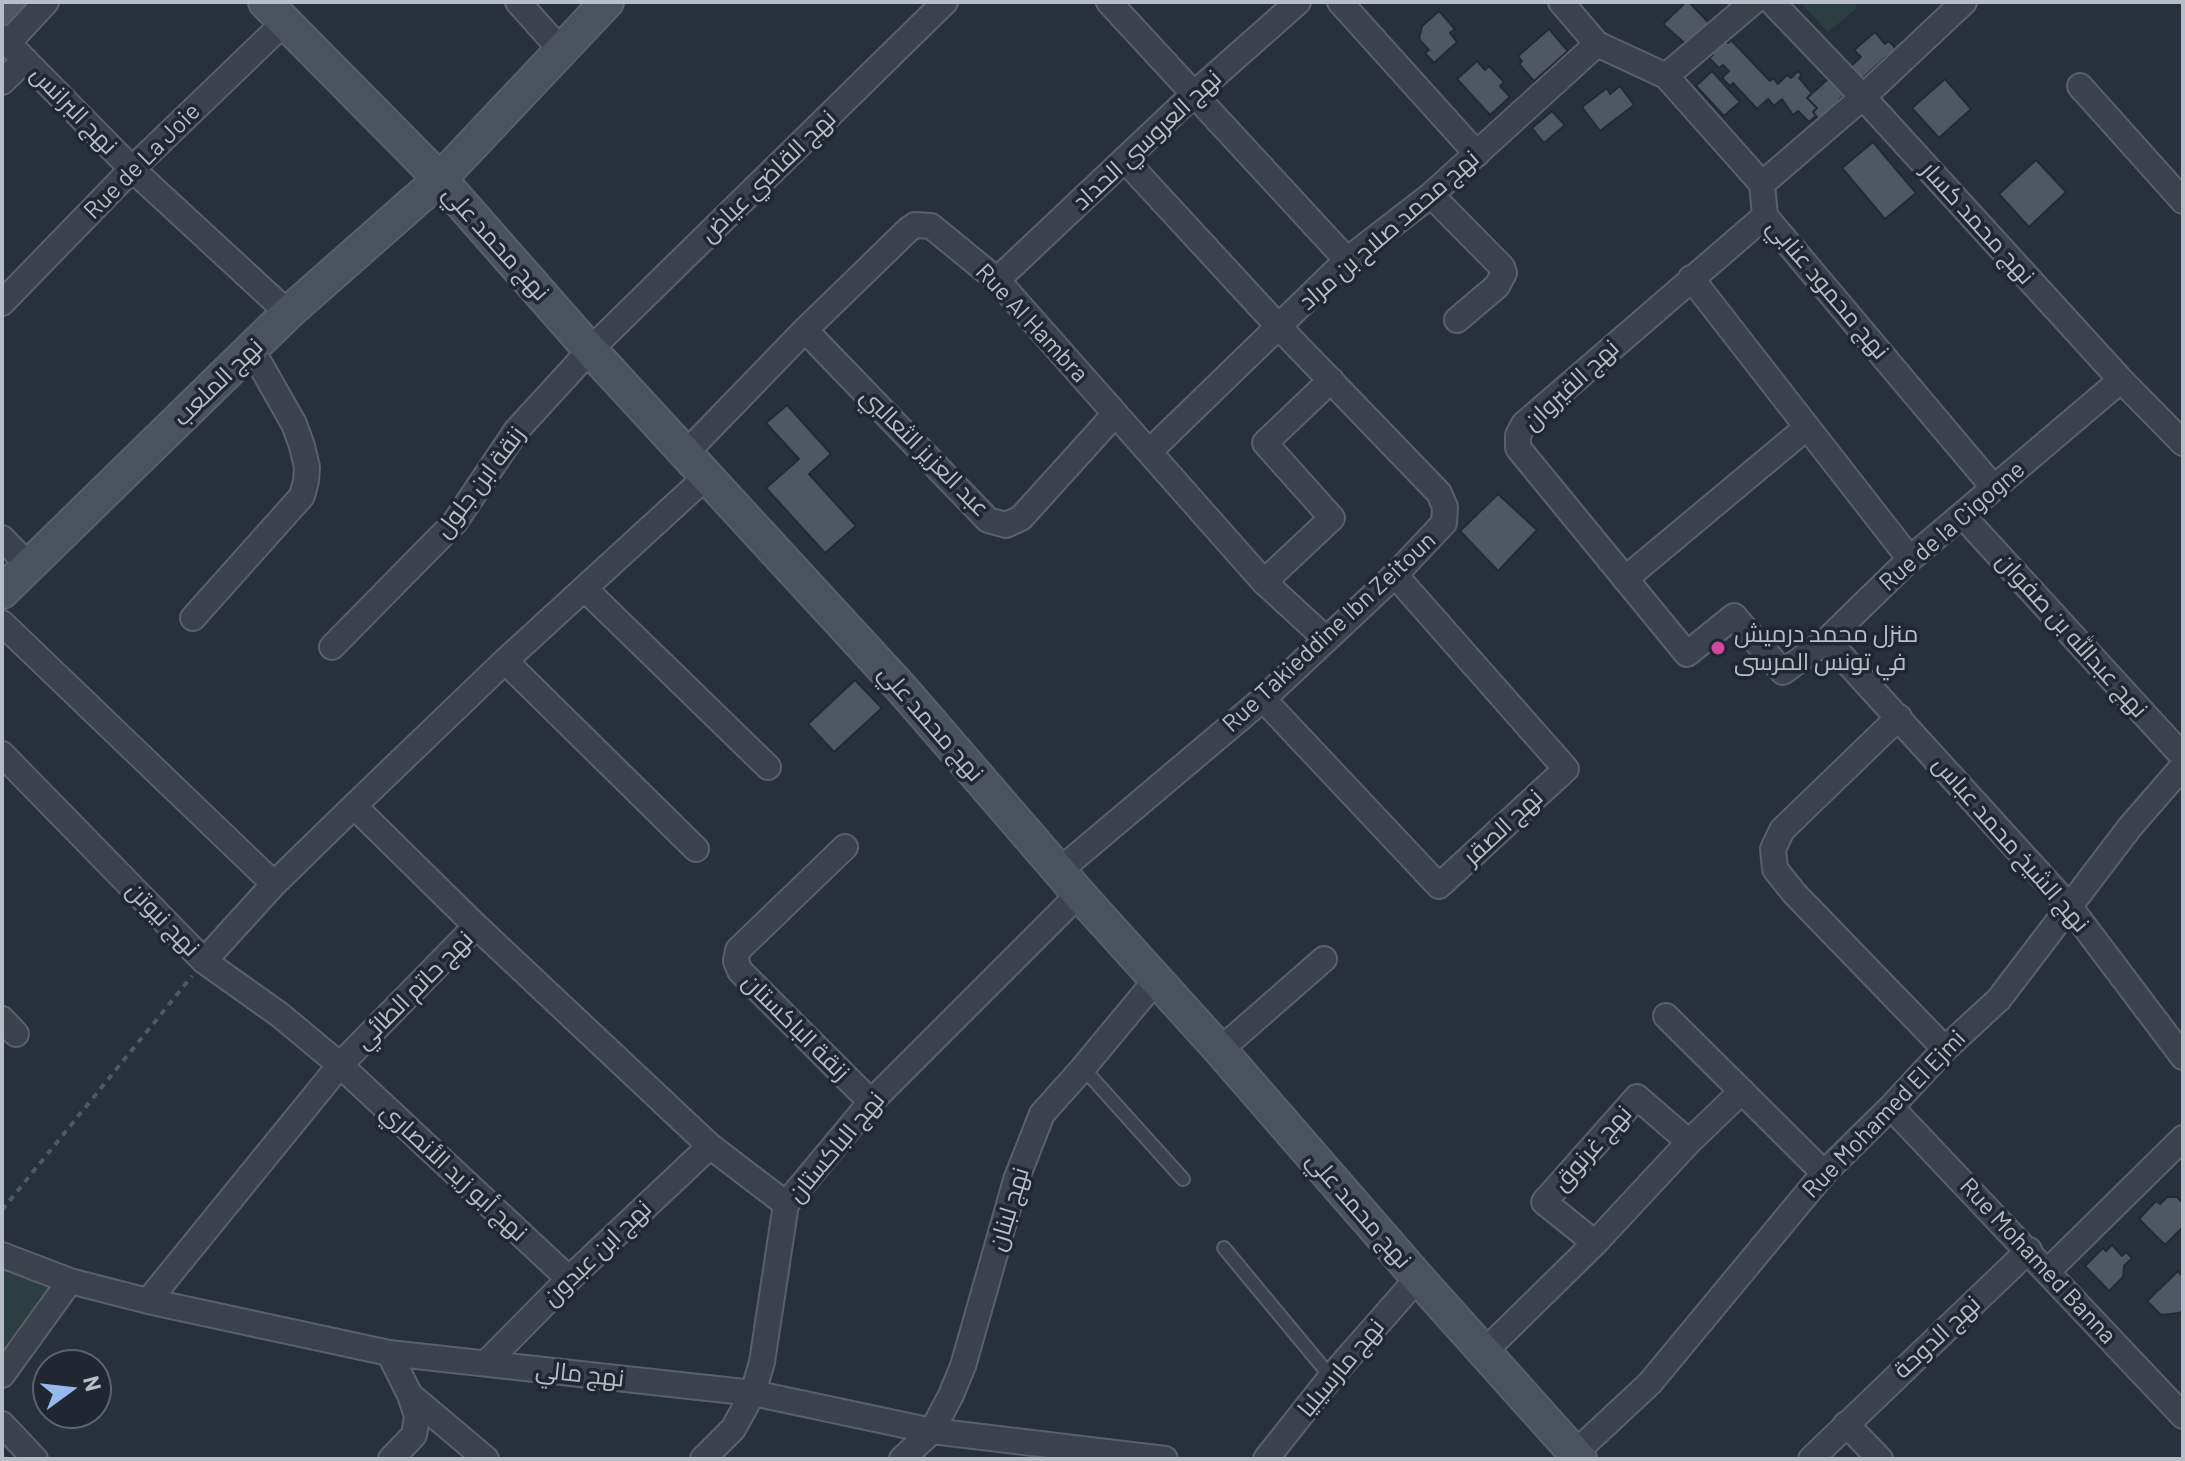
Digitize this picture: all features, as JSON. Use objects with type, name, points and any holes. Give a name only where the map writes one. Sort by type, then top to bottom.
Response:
[{"type":"street","points":[[2,82],[12,46],[46,2]]},
{"type":"street","points":[[518,2],[560,49]]},
{"type":"street","name":"نهج الملعب","points":[[2,592],[288,313],[440,179],[607,2]]},
{"type":"street","name":"نهج القاضي عياض","points":[[591,349],[945,2]]},
{"type":"street","points":[[1109,2],[1347,260]]},
{"type":"street","name":"نهج العروسي الحداد","points":[[997,280],[1194,94],[1298,2]]},
{"type":"street","points":[[1340,2],[1477,154]]},
{"type":"street","points":[[1561,2],[1597,44],[1666,76],[1762,184],[1863,97],[1964,2]]},
{"type":"street","points":[[1666,76],[1753,2]]},
{"type":"street","name":"نهج محمد كسار","points":[[1772,2],[1863,97],[2121,380],[2183,443]]},
{"type":"street","name":"نهج محمد علي","points":[[275,12],[440,179],[903,690],[1069,883],[1578,1456]]},
{"type":"street","name":"Rue de La Joie","points":[[2,303],[132,169],[275,12]]},
{"type":"street","name":"نهج محمد صلاح بن مراد","points":[[1149,452],[1347,260],[1431,195],[1597,44]]},
{"type":"street","name":"نهج البرانس","points":[[12,46],[132,169],[288,313]]},
{"type":"street","points":[[2080,86],[2183,201]]},
{"type":"street","name":"Rue Takieddine Ibn Zeitoun","points":[[1069,883],[1395,575],[1444,523],[1445,507],[1439,493],[1279,327],[1125,160]]},
{"type":"street","name":"نهج محمود عنابي","points":[[1762,184],[1765,216],[1994,488]]},
{"type":"street","points":[[1431,195],[1502,267],[1504,273],[1497,286],[1457,320]]},
{"type":"street","name":"نهج القيروان","points":[[1765,216],[1524,424],[1518,435],[1518,448],[1687,654],[1734,616],[1783,672]]},
{"type":"street","name":"Rue Al Hambra","points":[[204,961],[274,884],[505,661],[585,589],[696,465],[805,330],[915,225],[931,226],[997,280],[1264,582],[1326,639]]},
{"type":"street","points":[[1691,278],[1910,559]]},
{"type":"street","name":"عبد العزيز الثعالبي","points":[[805,330],[988,520],[1006,525],[1021,518],[1115,414]]},
{"type":"street","name":"زنقة ابن جلول","points":[[332,647],[455,522],[516,431],[591,349]]},
{"type":"street","points":[[193,618],[302,496],[306,481],[305,456],[294,424],[252,350]]},
{"type":"street","points":[[1264,582],[1332,518],[1265,443],[1331,380]]},
{"type":"street","name":"Rue de la Cigogne","points":[[1783,672],[1827,640],[1910,559],[2121,380]]},
{"type":"street","points":[[1625,579],[1806,428]]},
{"type":"street","name":"نهج عبدالله بن صفوان","points":[[1962,515],[2178,751],[2183,751]]},
{"type":"street","points":[[2,538],[28,565]]},
{"type":"street","name":"نهج الصقر","points":[[1263,699],[1439,886],[1566,769],[1395,575]]},
{"type":"street","points":[[585,589],[768,767]]},
{"type":"street","points":[[2,623],[274,884]]},
{"type":"street","name":"نهج الشيخ محمد عباس","points":[[1827,640],[2069,906],[2183,1057]]},
{"type":"street","points":[[505,661],[696,849]]},
{"type":"street","points":[[1899,717],[1782,830],[1773,849],[1775,869],[1794,893],[1945,1049]]},
{"type":"street","name":"نهج نيوتن","points":[[2,754],[204,961],[280,1015],[340,1065]]},
{"type":"street","name":"Rue Mohamed El Ejmi","points":[[1578,1456],[1650,1383],[1824,1173],[1945,1049],[1999,999],[2130,827],[2183,766]]},
{"type":"street","points":[[354,806],[476,926]]},
{"type":"street","name":"زنقة الباكستان","points":[[845,847],[738,950],[736,961],[740,971],[871,1102]]},
{"type":"street","name":"نهج الباكستان","points":[[703,1459],[733,1429],[753,1393],[762,1362],[786,1204],[871,1102],[1069,883]]},
{"type":"street","name":"نهج حاتم الطائي","points":[[148,1301],[340,1065],[476,926],[710,1146],[786,1204]]},
{"type":"street","points":[[1220,1050],[1324,959]]},
{"type":"street","name":"نهج لبنان","points":[[902,1459],[932,1431],[963,1366],[1016,1180],[1042,1114],[1156,980]]},
{"type":"street","points":[[1666,1016],[1824,1173]]},
{"type":"street","name":"نهج أبو زيد الأنصاري","points":[[340,1065],[569,1279]]},
{"type":"street","points":[[1484,1352],[1742,1091]]},
{"type":"street","name":"نهج غرنوق","points":[[1595,1243],[1544,1202],[1637,1097],[1689,1142]]},
{"type":"street","name":"Rue Mohamed Banna","points":[[1891,1107],[2183,1416]]},
{"type":"street","points":[[2048,1271],[2183,1138]]},
{"type":"street","name":"نهج ابن عبدون","points":[[486,1363],[569,1279],[710,1146]]},
{"type":"street","name":"نهج الدوحة","points":[[1811,1459],[2029,1250]]},
{"type":"street","name":"نهج مالي","points":[[2,1255],[70,1281],[148,1301],[389,1353],[753,1393],[932,1431],[1165,1459]]},
{"type":"street","name":"نهج مارسيليا","points":[[1266,1459],[1331,1377],[1418,1278]]},
{"type":"street","points":[[2,1375],[70,1281]]},
{"type":"street","points":[[389,1353],[417,1416],[414,1435],[391,1459]]},
{"type":"street","points":[[410,1395],[486,1459]]},
{"type":"street","points":[[2,1424],[35,1459]]},
{"type":"street","points":[[1846,1424],[1880,1459]]},
{"type":"lane","points":[[1083,1068],[1183,1179]]},
{"type":"lane","points":[[1224,1248],[1331,1377]]},
{"type":"path","points":[[2,1210],[204,961]]},
{"type":"shaded area","points":[[1800,2],[1853,2],[1857,8],[1828,32]]},
{"type":"shaded area","points":[[2,1270],[55,1289],[2,1360]]},
{"type":"building","points":[[2,2],[32,2],[8,28],[2,22]]},
{"type":"building","points":[[1686,2],[1728,43],[1731,40],[1770,81],[1773,78],[1778,84],[1787,75],[1791,78],[1798,71],[1802,75],[1799,78],[1812,93],[1807,98],[1817,108],[1813,112],[1816,116],[1809,122],[1798,111],[1793,115],[1782,99],[1774,106],[1768,99],[1757,109],[1733,83],[1730,86],[1722,78],[1729,71],[1723,65],[1719,68],[1709,58],[1713,55],[1698,39],[1689,47],[1663,24]]},
{"type":"building","points":[[1439,11],[1455,29],[1450,33],[1457,42],[1434,63],[1425,53],[1429,50],[1419,39],[1422,26]]},
{"type":"building","points":[[1549,29],[1568,51],[1534,81],[1519,64],[1522,61],[1518,56]]},
{"type":"building","points":[[1875,32],[1885,44],[1889,41],[1898,51],[1890,59],[1887,56],[1839,100],[1841,103],[1821,122],[1813,112],[1817,108],[1807,98],[1828,79],[1832,83],[1861,57],[1854,50]]},
{"type":"building","points":[[1477,61],[1485,70],[1489,66],[1504,82],[1500,86],[1510,97],[1490,115],[1457,79]]},
{"type":"building","points":[[1712,71],[1740,102],[1724,116],[1696,86]]},
{"type":"building","points":[[1945,79],[1971,109],[1939,138],[1912,108]]},
{"type":"building","points":[[1620,86],[1634,105],[1600,131],[1582,107],[1607,88],[1610,94]]},
{"type":"building","points":[[1552,111],[1565,125],[1544,143],[1532,128]]},
{"type":"building","points":[[1873,142],[1916,193],[1885,219],[1842,168]]},
{"type":"building","points":[[2036,160],[2066,192],[2029,227],[1999,194]]},
{"type":"building","points":[[787,405],[831,454],[809,474],[856,526],[825,553],[766,488],[799,459],[766,423]]},
{"type":"building","points":[[1498,494],[1537,530],[1498,571],[1460,531]]},
{"type":"building","points":[[855,680],[882,708],[834,752],[808,724]]},
{"type":"building","points":[[2167,1197],[2177,1197],[2183,1203],[2183,1227],[2165,1245],[2139,1219],[2156,1201],[2160,1204]]},
{"type":"building","points":[[2112,1245],[2122,1256],[2126,1252],[2132,1258],[2124,1266],[2123,1277],[2109,1291],[2085,1266],[2103,1248],[2106,1251]]},
{"type":"building","points":[[2178,1271],[2183,1277],[2183,1310],[2161,1315],[2147,1301]]},
{"type":"place","name":"منزل محمد درميش في تونس المرسى","points":[[1718,648]]}]
